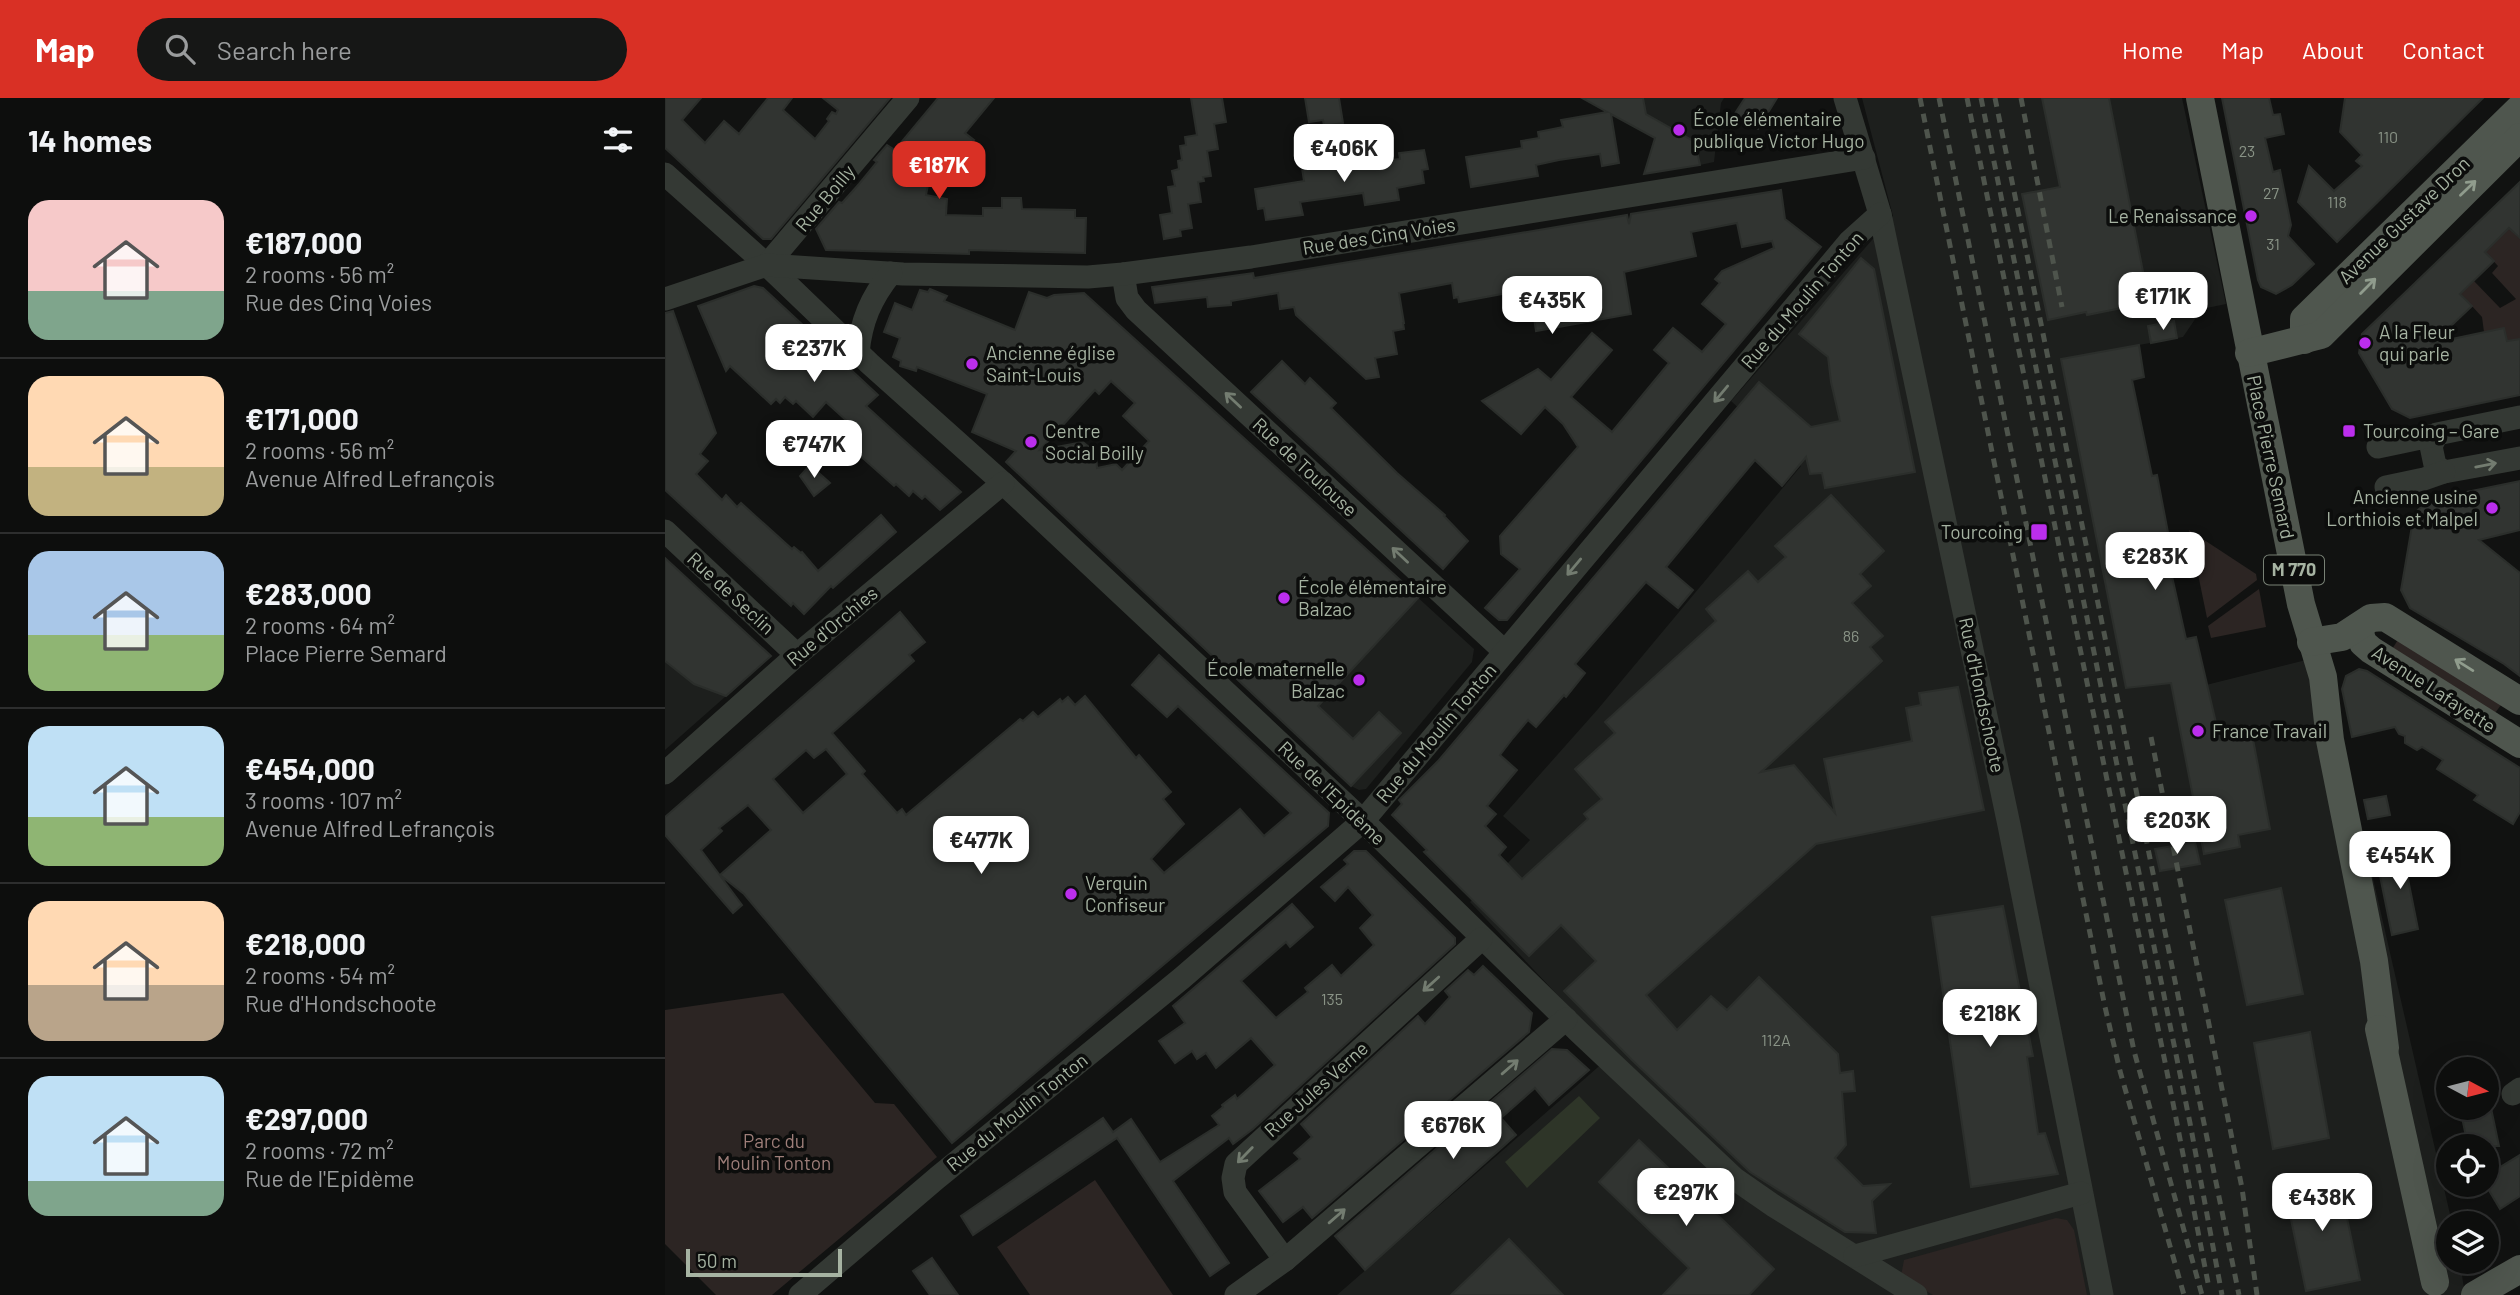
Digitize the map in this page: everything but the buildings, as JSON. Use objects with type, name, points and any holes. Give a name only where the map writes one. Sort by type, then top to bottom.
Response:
[{"type":"main road","name":"M 770","points":[[2200,98],[2249,353]]},
{"type":"main road","name":"Avenue Gustave Dron","points":[[2304,340],[2304,319],[2520,107]]},
{"type":"main road","name":"Avenue Gustave Dron","points":[[2249,353],[2321,335],[2520,137]]},
{"type":"main road","name":"Place Pierre Semard","points":[[2249,353],[2311,642]]},
{"type":"main road","name":"Avenue Lafayette","points":[[2311,642],[2343,637],[2371,618],[2389,619],[2520,701]]},
{"type":"main road","name":"Avenue Lafayette","points":[[2358,627],[2364,643],[2371,650],[2511,739]]},
{"type":"main road","name":"M 770","points":[[2311,642],[2309,690],[2319,776],[2353,938],[2385,1048],[2435,1282]]},
{"type":"main road","points":[[2475,1295],[2520,1269]]},
{"type":"street","name":"Rue Boilly","points":[[767,265],[908,98]]},
{"type":"street","name":"Rue d'Hondschoote","points":[[1845,98],[1879,214],[2009,825],[2102,1295]]},
{"type":"street","name":"Rue des Cinq Voies","points":[[665,299],[767,265],[891,273],[1088,277],[1123,274],[1251,257],[1864,158]]},
{"type":"street","name":"Rue de l'Epidème","points":[[665,174],[1003,483],[1363,821],[1482,939],[1735,1178],[1916,1295]]},
{"type":"street","name":"Rue du Moulin Tonton","points":[[800,1295],[937,1178],[1182,978],[1363,821],[1850,241],[1879,214]]},
{"type":"street","points":[[858,353],[868,308],[891,273]]},
{"type":"street","name":"Rue de Toulouse","points":[[1123,274],[1127,298],[1136,310],[1504,650]]},
{"type":"street","points":[[2378,447],[2520,416]]},
{"type":"street","points":[[2435,435],[2431,446],[2434,463],[2436,468],[2444,472]]},
{"type":"street","points":[[2386,487],[2444,472],[2520,458]]},
{"type":"street","name":"Rue d'Orchies","points":[[665,773],[797,655],[1003,483]]},
{"type":"street","name":"Rue de Seclin","points":[[665,531],[797,655]]},
{"type":"street","points":[[2511,739],[2520,707]]},
{"type":"street","name":"Rue Jules Verne","points":[[1285,1260],[1235,1192],[1233,1178],[1236,1164],[1482,939]]},
{"type":"street","points":[[1236,1295],[1285,1260],[1566,1019]]},
{"type":"street","points":[[1855,1256],[2081,1193]]},
{"type":"shaded area","name":"École élémentaire publique Victor Hugo","points":[[1607,98],[1724,98],[1721,103],[1714,162],[1700,165],[1697,151],[1684,154],[1602,109]]},
{"type":"shaded area","points":[[1862,98],[2182,98],[2226,304],[2202,309],[2183,337],[2139,345],[2144,377],[2132,380],[2151,475],[2157,475],[2170,543],[2165,545],[2186,639],[2196,637],[2206,685],[2322,656],[2436,1153],[2436,1197],[2446,1197],[2449,1211],[2436,1211],[2436,1274],[2462,1274],[2465,1295],[1337,1295],[1613,1054],[1470,902],[1530,840],[1503,816],[1598,709],[1801,466],[1731,401],[1893,216]]},
{"type":"shaded area","name":"École maternelle Balzac","points":[[1318,506],[1474,649],[1472,662],[1366,789],[1359,790],[1351,786],[1194,640]]},
{"type":"shaded area","points":[[665,558],[768,653],[768,659],[665,750]]},
{"type":"shaded area","points":[[1579,1096],[1600,1118],[1527,1188],[1505,1162]]},
{"type":"green space","points":[[2509,227],[2520,229],[2520,339],[2507,341],[2504,328],[2484,332],[2482,317],[2460,293],[2473,280],[2500,308],[2516,299],[2492,273],[2498,266],[2485,252]]},
{"type":"green space","points":[[2189,530],[2256,574],[2257,580],[2207,618]]},
{"type":"green space","points":[[2259,589],[2266,627],[2211,638],[2208,626]]},
{"type":"green space","points":[[2401,635],[2501,705],[2495,713],[2389,654]]},
{"type":"green space","name":"Parc du Moulin Tonton","points":[[783,993],[875,1103],[894,1104],[937,1157],[772,1295],[716,1295],[665,1244],[665,1010]]},
{"type":"green space","points":[[1095,1180],[1173,1295],[1030,1295],[997,1247]]},
{"type":"green space","points":[[2056,1218],[2067,1220],[2074,1230],[2087,1295],[1933,1295],[1901,1276],[1904,1260]]},
{"type":"railway","points":[[1920,98],[2105,1007],[2120,1071],[2184,1295]]},
{"type":"railway","points":[[1939,98],[2134,1051],[2202,1295]]},
{"type":"railway","points":[[1967,98],[2209,1288]]},
{"type":"railway","points":[[1981,98],[2190,1123],[2222,1295]]},
{"type":"railway","points":[[1995,98],[2239,1295]]},
{"type":"railway","points":[[2021,98],[2062,307]]},
{"type":"railway","points":[[2151,737],[2242,1188],[2257,1295]]},
{"type":"place","name":"École élémentaire publique Victor Hugo","points":[[1679,130]]},
{"type":"place","name":"Le Renaissance","points":[[2251,216]]},
{"type":"place","name":"A la Fleur qui parle","points":[[2365,343]]},
{"type":"place","name":"Ancienne église Saint-Louis","points":[[972,364]]},
{"type":"place","name":"Tourcoing – Gare","points":[[2349,431]]},
{"type":"place","name":"Centre Social Boilly","points":[[1031,442]]},
{"type":"place","name":"Ancienne usine Lorthiois et Malpel","points":[[2492,508]]},
{"type":"place","name":"Tourcoing","points":[[2039,532]]},
{"type":"place","name":"École élémentaire Balzac","points":[[1284,598]]},
{"type":"place","name":"École maternelle Balzac","points":[[1359,680]]},
{"type":"place","name":"France Travail","points":[[2198,731]]},
{"type":"place","name":"Verquin Confiseur","points":[[1071,894]]}]
